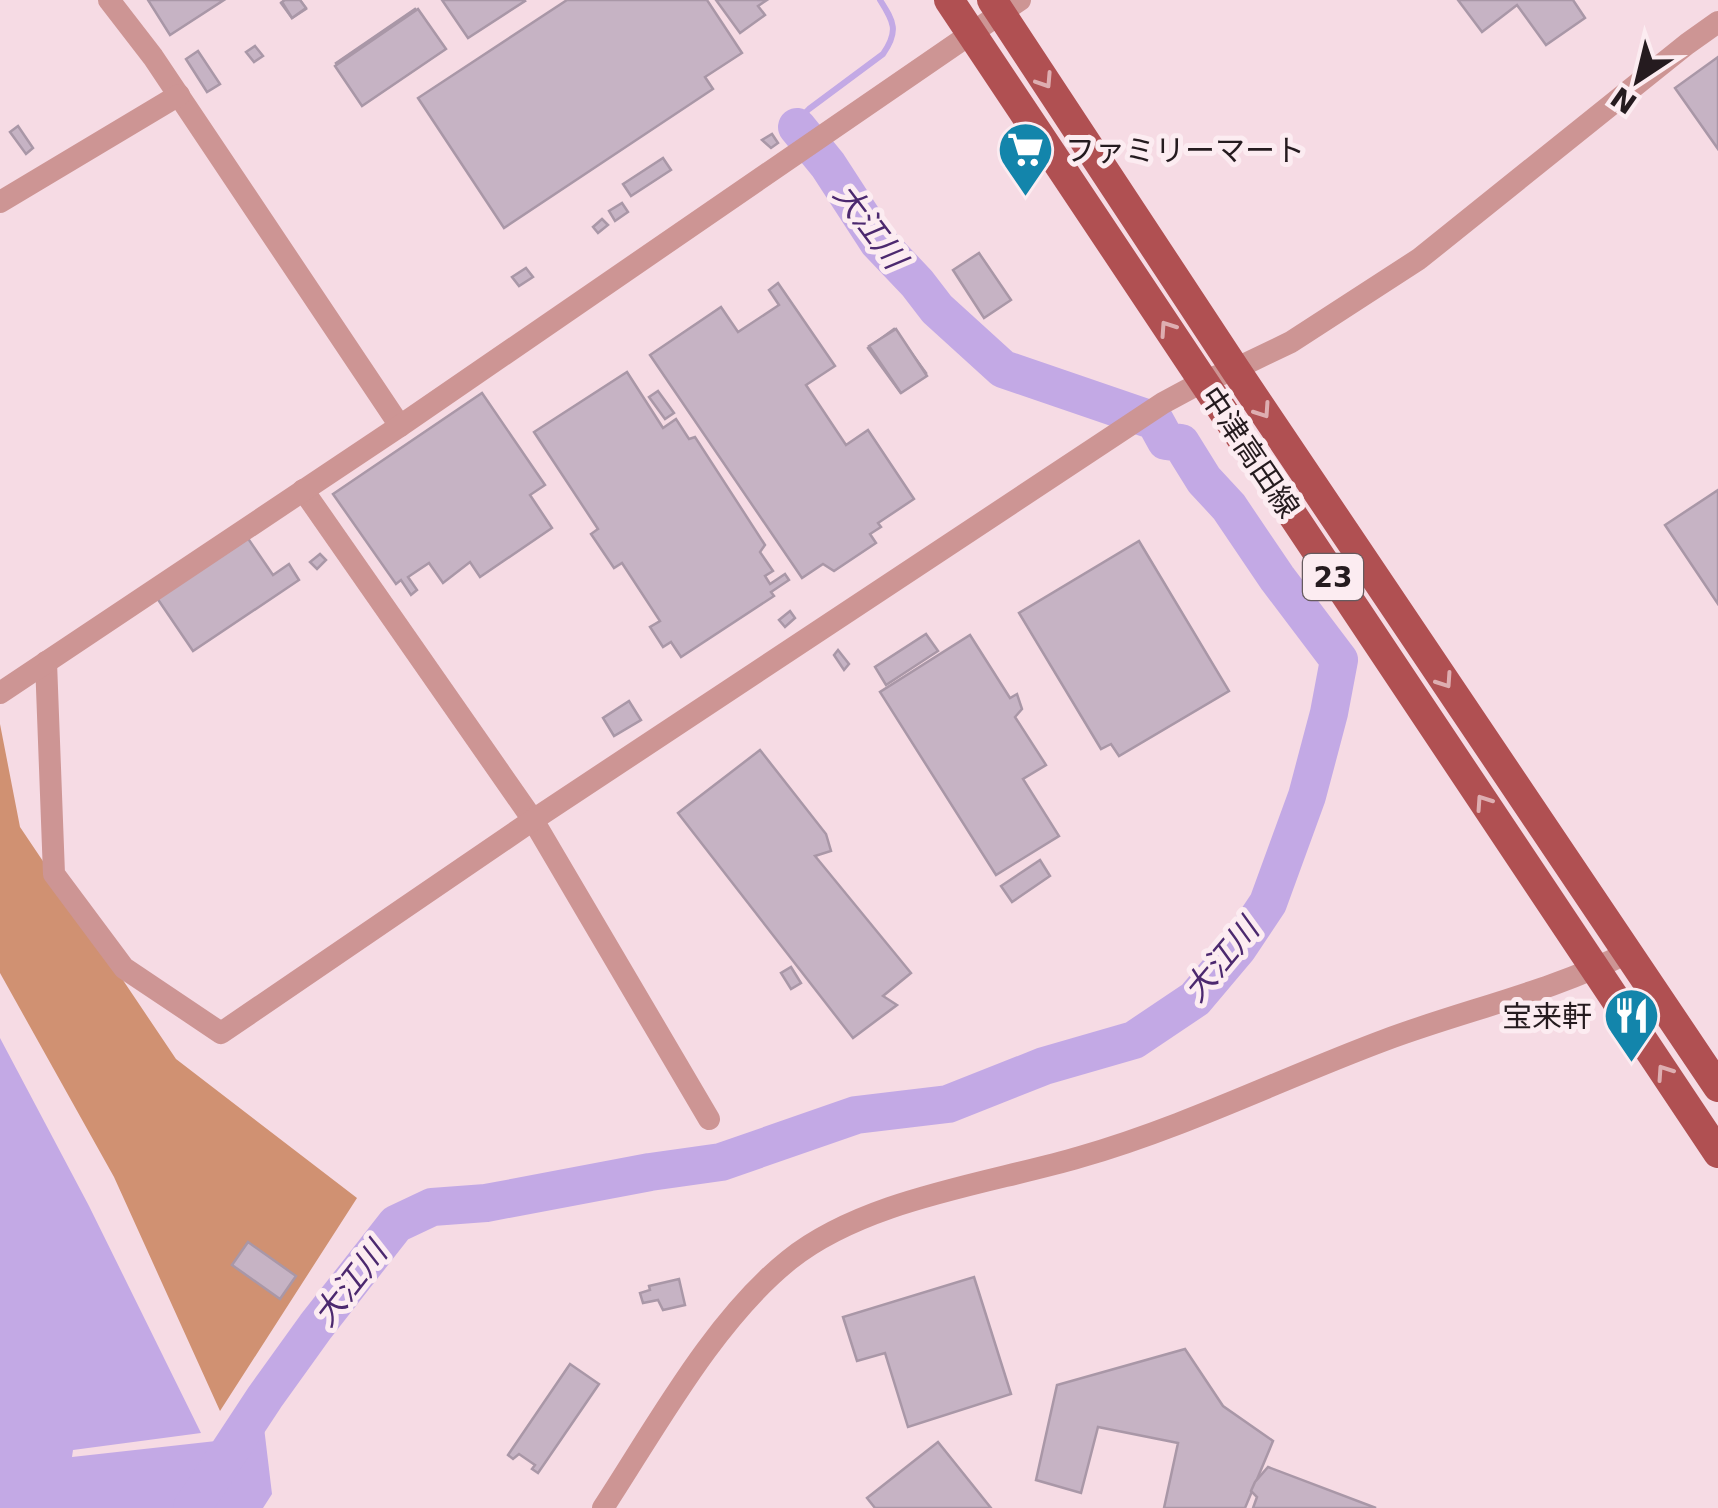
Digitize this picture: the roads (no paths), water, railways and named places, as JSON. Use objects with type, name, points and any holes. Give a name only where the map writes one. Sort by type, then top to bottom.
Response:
[{"type":"main road","name":"中津高田線","points":[[949,0],[1718,1154]]},
{"type":"main road","name":"中津高田線","points":[[1004,4],[1235,369],[1718,1088]]},
{"type":"street","points":[[109,0],[154,57],[400,426]]},
{"type":"street","points":[[0,693],[400,426],[970,32],[1004,4]]},
{"type":"street","points":[[46,662],[54,874],[124,968],[221,1033],[533,820],[1163,403],[1291,342],[1419,259],[1718,22]]},
{"type":"street","points":[[0,202],[179,95]]},
{"type":"street","points":[[304,490],[533,820],[709,1120]]},
{"type":"street","points":[[603,1508],[716,1337],[760,1286],[791,1258],[839,1229],[913,1201],[1144,1137],[1364,1048],[1595,970],[1628,953]]},
{"type":"waterway","points":[[797,127],[809,109],[883,54],[893,27],[880,0]]},
{"type":"waterway","name":"大江川","points":[[192,1508],[265,1397],[396,1224],[432,1207],[486,1203],[721,1162],[856,1115],[948,1104],[1044,1066],[1134,1040],[1195,999],[1238,948],[1268,903],[1307,796],[1339,660],[1229,507],[1204,480],[1181,443],[1166,441],[1155,421],[1003,369],[937,309],[878,242],[828,165],[797,127]]},
{"type":"place","name":"ファミリーマート","points":[[1026,199]]},
{"type":"place","name":"宝来軒","points":[[1631,1065]]}]
